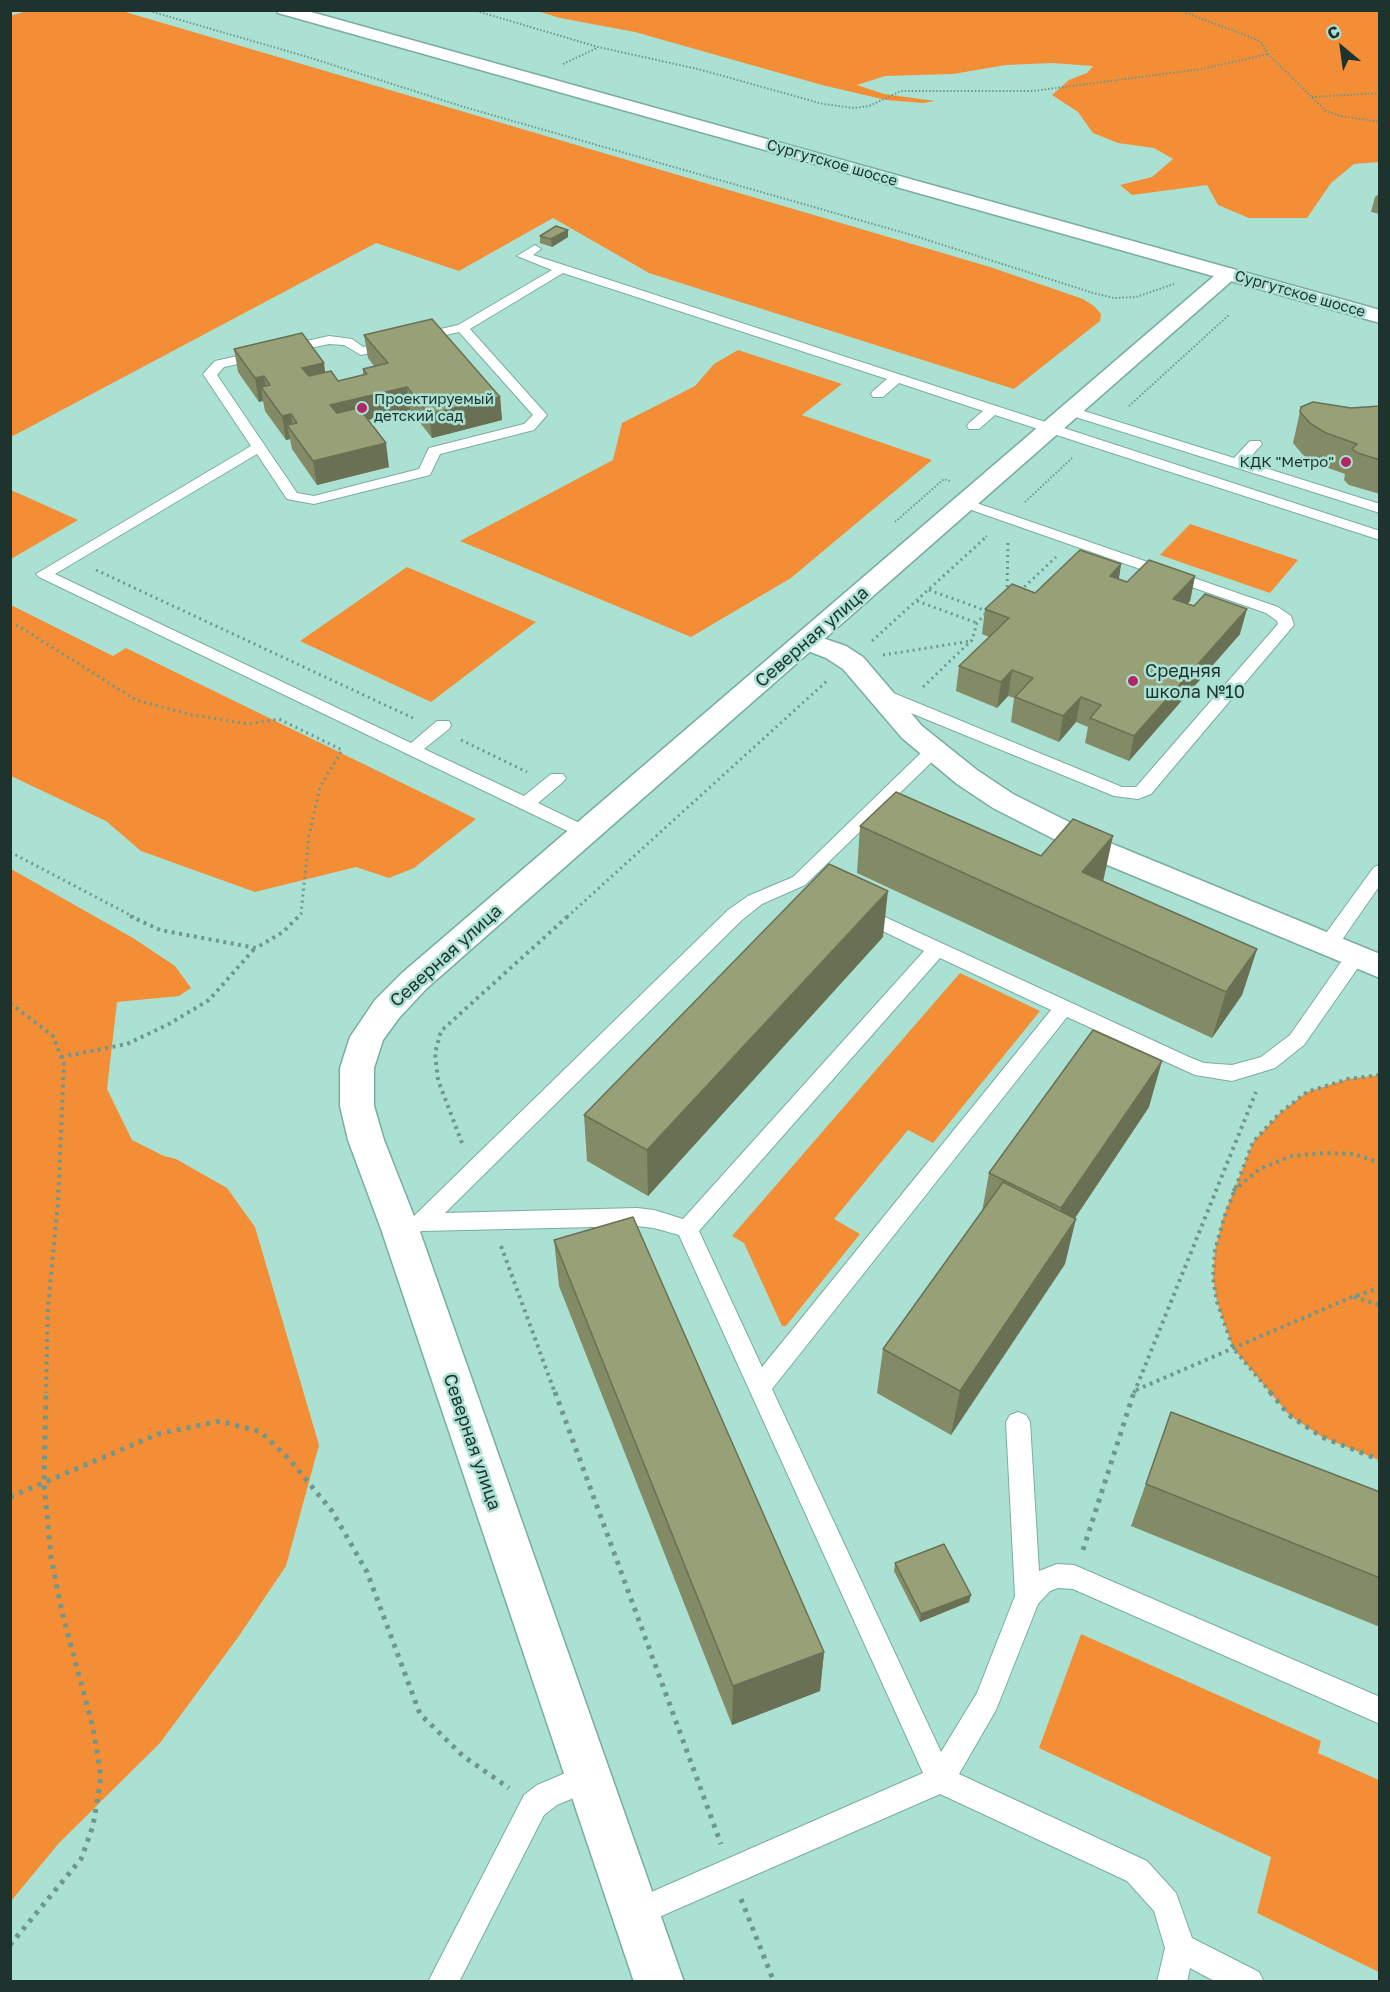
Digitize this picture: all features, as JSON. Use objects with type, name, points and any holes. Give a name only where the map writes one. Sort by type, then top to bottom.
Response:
[{"type":"street","name":"Сургутское шоссе","points":[[284,10],[1380,317]]},
{"type":"street","name":"Северная улица","points":[[659,1982],[587,1778],[411,1226],[366,1140],[357,1106],[357,1068],[367,1037],[387,1009],[414,981],[1228,274]]},
{"type":"street","points":[[808,641],[850,661],[891,699],[912,732],[967,777],[1003,801],[1104,852],[1367,962]]},
{"type":"lane","points":[[535,249],[523,256],[993,410],[1060,419],[1236,464],[1380,509]]},
{"type":"lane","points":[[462,328],[540,415],[529,427],[434,451],[425,472],[314,500],[292,496],[210,374],[220,364],[329,340],[346,342],[362,351],[462,328],[562,269]]},
{"type":"lane","points":[[878,394],[897,378]]},
{"type":"lane","points":[[974,426],[993,410]]},
{"type":"lane","points":[[1060,419],[1380,536]]},
{"type":"lane","points":[[1236,464],[1255,444]]},
{"type":"lane","points":[[259,447],[44,574],[586,833]]},
{"type":"lane","points":[[891,699],[1120,792],[1130,794],[1145,790],[1286,625],[1286,619],[1272,610],[965,503]]},
{"type":"lane","points":[[412,750],[441,728]]},
{"type":"lane","points":[[411,1226],[473,1171],[735,915],[755,900],[798,881],[934,750]]},
{"type":"lane","points":[[526,804],[554,781]]},
{"type":"lane","points":[[1328,945],[1380,872]]},
{"type":"lane","points":[[798,881],[820,892]]},
{"type":"lane","points":[[841,902],[1063,1008],[1202,1070],[1232,1073],[1268,1063],[1297,1040],[1367,962]]},
{"type":"lane","points":[[687,1229],[937,949]]},
{"type":"lane","points":[[759,1388],[1063,1008]]},
{"type":"lane","points":[[411,1226],[491,1221],[637,1217],[654,1219],[687,1229],[940,1780],[1137,1871],[1166,1903],[1180,1948],[1172,1982]]},
{"type":"lane","points":[[1018,1422],[1028,1596]]},
{"type":"lane","points":[[634,1914],[940,1780],[987,1701],[1028,1596],[1041,1583],[1057,1576],[1074,1577],[1380,1711]]},
{"type":"lane","points":[[443,1982],[534,1805],[548,1795],[587,1778]]},
{"type":"lane","points":[[1180,1948],[1249,1982]]},
{"type":"path","points":[[146,10],[311,58],[464,107],[915,236],[1093,293],[1114,298],[1136,297],[1175,284]]},
{"type":"path","points":[[472,10],[598,47],[698,69],[823,104],[854,108],[869,106],[902,91],[1033,91],[1202,69],[1268,54]]},
{"type":"path","points":[[1179,10],[1260,41],[1268,54],[1326,111],[1341,116],[1380,122]]},
{"type":"path","points":[[565,63],[598,47]]},
{"type":"path","points":[[1312,97],[1380,93]]},
{"type":"path","points":[[1007,604],[1008,534],[1021,522]]},
{"type":"path","points":[[1016,596],[1074,540]]},
{"type":"path","points":[[71,558],[554,781]]},
{"type":"path","points":[[929,590],[987,611]]},
{"type":"path","points":[[917,601],[976,623]]},
{"type":"path","points":[[891,699],[972,640],[976,623],[987,611],[997,608]]},
{"type":"path","points":[[10,624],[20,627],[136,700],[192,715],[249,724],[279,719],[342,750],[321,787],[309,836],[301,914],[283,932],[256,948],[209,1000],[169,1024],[127,1044],[61,1057]]},
{"type":"path","points":[[850,661],[972,640]]},
{"type":"path","points":[[10,852],[86,894],[160,930],[256,948]]},
{"type":"path","points":[[10,1003],[53,1036],[64,1064],[58,1203],[48,1307],[44,1483],[51,1557],[62,1612],[93,1728],[101,1778],[93,1826],[81,1859],[10,1945]]},
{"type":"path","points":[[456,1016],[441,1031],[435,1053],[438,1080],[473,1171]]},
{"type":"path","points":[[1074,1577],[1135,1390],[1268,1063]]},
{"type":"path","points":[[1380,1075],[1348,1079],[1307,1092],[1280,1113],[1253,1142],[1233,1192],[1215,1250],[1213,1278],[1217,1302],[1233,1348],[1289,1415],[1322,1437],[1380,1460]]},
{"type":"path","points":[[1233,1192],[1262,1168],[1292,1156],[1354,1154],[1380,1163]]},
{"type":"path","points":[[491,1221],[731,1872],[774,1982]]},
{"type":"path","points":[[1135,1390],[1352,1296],[1380,1288]]},
{"type":"path","points":[[1352,1296],[1380,1305]]},
{"type":"path","points":[[10,1497],[158,1434],[220,1421],[261,1432],[290,1460],[332,1511],[367,1572],[420,1714],[463,1756],[534,1805]]},
{"type":"shaded area","points":[[30,10],[122,11],[990,267],[1083,299],[1101,314],[1100,321],[1014,389],[649,273],[553,218],[459,271],[376,243],[11,437],[10,16]]},
{"type":"shaded area","points":[[537,11],[1379,11],[1379,162],[1354,164],[1331,183],[1307,218],[1249,218],[1218,205],[1207,185],[1132,195],[1120,185],[1152,177],[1173,159],[1154,148],[1118,143],[1093,133],[1078,112],[1052,95],[1069,80],[1087,73],[1093,66],[1052,63],[1006,65],[953,74],[885,76],[857,85],[884,94],[935,101],[923,103],[886,100],[822,85],[635,32],[560,18]]},
{"type":"shaded area","points":[[738,350],[842,384],[802,415],[932,460],[791,578],[691,637],[460,541],[613,460],[622,423],[695,386],[714,364]]},
{"type":"shaded area","points":[[11,490],[78,520],[11,559]]},
{"type":"shaded area","points":[[1190,524],[1298,560],[1270,593],[1160,555]]},
{"type":"shaded area","points":[[407,567],[536,622],[431,702],[300,641]]},
{"type":"shaded area","points":[[11,605],[113,656],[126,648],[476,819],[414,868],[389,878],[356,867],[255,892],[141,851],[106,821],[11,776]]},
{"type":"shaded area","points":[[11,869],[133,938],[175,966],[191,988],[179,996],[117,1002],[107,1089],[132,1140],[164,1156],[176,1159],[227,1188],[255,1227],[319,1445],[286,1566],[239,1636],[160,1743],[59,1843],[11,1901]]},
{"type":"shaded area","points":[[960,973],[1040,1011],[933,1143],[908,1130],[834,1219],[860,1234],[786,1326],[782,1326],[744,1243],[732,1236]]},
{"type":"shaded area","points":[[1380,1075],[1379,1460],[1322,1437],[1289,1415],[1233,1348],[1217,1302],[1213,1278],[1215,1250],[1223,1218],[1253,1142],[1280,1113],[1307,1092],[1348,1079]]},
{"type":"shaded area","points":[[1081,1634],[1321,1741],[1318,1753],[1379,1780],[1379,1972],[1257,1913],[1271,1857],[1039,1748]]},
{"type":"building","points":[[556,226],[568,230],[551,239],[540,236]]},
{"type":"building","points":[[432,319],[500,397],[429,414],[407,387],[330,405],[337,413],[359,408],[386,443],[313,461],[287,425],[297,423],[291,414],[282,416],[261,387],[270,385],[264,376],[255,378],[234,349],[302,333],[324,363],[302,368],[309,376],[331,371],[338,381],[367,374],[363,369],[388,363],[364,335]]},
{"type":"building","points":[[1313,402],[1351,408],[1380,406],[1380,460],[1358,453],[1352,449],[1357,444],[1326,433],[1311,424],[1300,412],[1301,407]]},
{"type":"building","points":[[1080,550],[1121,564],[1110,576],[1127,582],[1149,560],[1195,576],[1173,599],[1194,606],[1205,594],[1247,609],[1134,736],[1090,718],[1101,705],[1081,697],[1063,716],[1015,697],[1033,678],[1012,670],[1001,682],[959,666],[1009,618],[985,609],[1012,584],[1035,593]]},
{"type":"building","points":[[896,792],[1041,856],[1073,819],[1113,836],[1082,872],[1257,949],[1226,992],[860,826]]},
{"type":"building","points":[[829,864],[888,891],[647,1150],[584,1115]]},
{"type":"building","points":[[1093,1030],[1162,1061],[1061,1208],[989,1173]]},
{"type":"building","points":[[1003,1182],[1076,1219],[960,1391],[883,1349]]},
{"type":"building","points":[[633,1217],[824,1652],[733,1686],[554,1240]]},
{"type":"building","points":[[1171,1412],[1380,1492],[1380,1578],[1146,1484]]},
{"type":"building","points":[[944,1544],[971,1595],[921,1614],[895,1563]]},
{"type":"place","name":"Проектируемый детский сад","points":[[362,408]]},
{"type":"place","name":"КДК \"Метро\"","points":[[1346,462]]},
{"type":"place","name":"Средняя школа №10","points":[[1133,681]]}]
